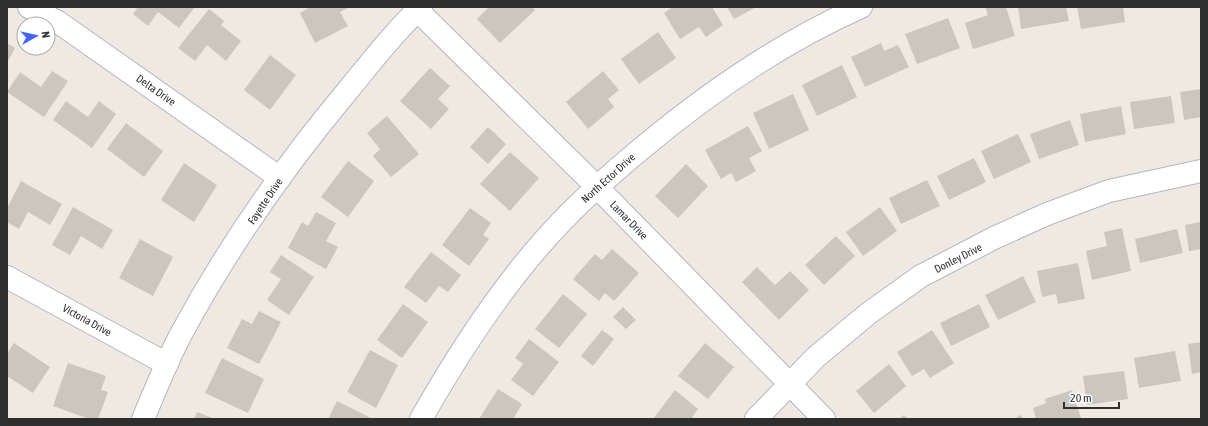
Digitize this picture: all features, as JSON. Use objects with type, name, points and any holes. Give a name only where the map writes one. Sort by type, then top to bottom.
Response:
[{"type":"street","name":"Delta Drive","points":[[29,7],[58,22],[280,178]]},
{"type":"street","name":"North Ector Drive","points":[[421,419],[452,364],[492,306],[541,244],[596,186],[672,123],[730,79],[790,42],[860,7]]},
{"type":"street","name":"Fayette Drive","points":[[143,419],[167,364],[212,279],[280,178],[320,123],[418,8]]},
{"type":"street","name":"Lamar Drive","points":[[418,8],[596,186],[790,386],[824,419]]},
{"type":"street","name":"Donley Drive","points":[[756,419],[790,386],[816,357],[869,313],[921,276],[994,238],[1054,211],[1109,191],[1201,171]]},
{"type":"street","name":"Victoria Drive","points":[[7,277],[167,364]]},
{"type":"building","points":[[138,7],[194,8],[179,28],[158,12],[148,26],[133,14]]},
{"type":"building","points":[[311,7],[350,7],[340,12],[348,26],[315,43],[300,13]]},
{"type":"building","points":[[489,7],[532,7],[535,10],[500,43],[477,19]]},
{"type":"building","points":[[673,7],[712,7],[723,25],[706,37],[699,27],[680,39],[664,13]]},
{"type":"building","points":[[727,7],[756,7],[734,19]]},
{"type":"building","points":[[985,7],[1006,7],[1015,36],[973,49],[965,23],[988,15]]},
{"type":"building","points":[[1018,7],[1066,7],[1069,21],[1021,29]]},
{"type":"building","points":[[1077,7],[1123,7],[1125,22],[1081,29]]},
{"type":"building","points":[[209,9],[224,21],[221,25],[241,41],[226,61],[207,45],[195,61],[178,48]]},
{"type":"building","points":[[948,18],[960,48],[917,64],[905,34]]},
{"type":"building","points":[[658,32],[676,58],[639,84],[621,59]]},
{"type":"building","points":[[7,43],[15,48],[7,63]]},
{"type":"building","points":[[881,43],[884,51],[898,45],[909,67],[865,87],[851,57]]},
{"type":"building","points":[[270,55],[296,75],[270,110],[244,90]]},
{"type":"building","points":[[842,65],[857,97],[817,116],[802,85]]},
{"type":"building","points":[[430,68],[450,86],[438,99],[449,109],[431,129],[400,101]]},
{"type":"building","points":[[52,71],[68,81],[44,117],[7,92],[20,72],[41,87]]},
{"type":"building","points":[[603,71],[619,90],[608,99],[614,107],[588,129],[566,102]]},
{"type":"building","points":[[1201,89],[1201,117],[1184,120],[1180,92]]},
{"type":"building","points":[[793,94],[809,130],[769,149],[753,113]]},
{"type":"building","points":[[1171,96],[1175,123],[1134,129],[1130,102]]},
{"type":"building","points":[[66,101],[88,117],[99,101],[116,114],[92,148],[53,120]]},
{"type":"building","points":[[1121,106],[1126,134],[1085,142],[1080,114]]},
{"type":"building","points":[[387,116],[419,154],[391,177],[373,156],[380,149],[367,133]]},
{"type":"building","points":[[1070,120],[1079,145],[1039,159],[1030,134]]},
{"type":"building","points":[[126,123],[163,151],[144,177],[107,149]]},
{"type":"building","points":[[748,126],[762,151],[749,158],[756,171],[736,182],[731,173],[721,179],[705,150]]},
{"type":"building","points":[[488,127],[506,144],[488,164],[470,147]]},
{"type":"building","points":[[1018,134],[1031,162],[994,179],[981,151]]},
{"type":"building","points":[[510,152],[539,178],[510,211],[480,184]]},
{"type":"building","points":[[974,158],[986,182],[949,200],[937,176]]},
{"type":"building","points":[[348,161],[374,181],[348,217],[321,197]]},
{"type":"building","points":[[184,163],[217,185],[194,222],[161,200]]},
{"type":"building","points":[[686,164],[708,186],[678,218],[655,196]]},
{"type":"building","points":[[927,180],[940,206],[901,224],[889,198]]},
{"type":"building","points":[[21,181],[62,204],[50,225],[28,212],[19,229],[7,222],[7,208]]},
{"type":"building","points":[[73,207],[113,230],[102,249],[81,236],[70,255],[52,245]]},
{"type":"building","points":[[880,207],[897,231],[863,256],[846,232]]},
{"type":"building","points":[[470,208],[491,223],[483,235],[489,239],[469,266],[442,245]]},
{"type":"building","points":[[316,212],[336,223],[326,241],[338,247],[326,269],[288,248],[302,222],[308,226]]},
{"type":"building","points":[[1201,222],[1201,249],[1189,251],[1185,225]]},
{"type":"building","points":[[1122,228],[1131,271],[1092,280],[1086,251],[1107,246],[1104,232]]},
{"type":"building","points":[[1177,229],[1183,253],[1140,263],[1135,239]]},
{"type":"building","points":[[836,236],[855,256],[824,285],[805,265]]},
{"type":"building","points":[[140,239],[173,257],[153,296],[119,278]]},
{"type":"building","points":[[612,249],[639,273],[614,301],[605,293],[599,301],[573,279],[595,254],[602,260]]},
{"type":"building","points":[[431,252],[461,275],[448,292],[439,286],[426,303],[404,287]]},
{"type":"building","points":[[281,255],[314,277],[289,315],[267,300],[281,279],[270,272]]},
{"type":"building","points":[[1078,263],[1085,299],[1058,304],[1056,294],[1042,297],[1037,271]]},
{"type":"building","points":[[757,267],[775,285],[790,271],[809,290],[779,320],[742,282]]},
{"type":"building","points":[[1023,276],[1036,302],[998,320],[985,295]]},
{"type":"building","points":[[563,294],[587,314],[559,348],[535,329]]},
{"type":"building","points":[[403,304],[428,322],[402,358],[377,340]]},
{"type":"building","points":[[979,304],[990,327],[951,346],[940,323]]},
{"type":"building","points":[[623,307],[636,320],[626,329],[613,317]]},
{"type":"building","points":[[259,311],[281,322],[259,364],[227,348],[242,319],[252,324]]},
{"type":"building","points":[[602,330],[614,339],[593,366],[581,356]]},
{"type":"building","points":[[932,330],[954,363],[930,378],[924,369],[912,376],[897,352]]},
{"type":"building","points":[[529,339],[559,362],[533,396],[511,380],[523,364],[515,358]]},
{"type":"building","points":[[1201,342],[1201,372],[1192,374],[1188,344]]},
{"type":"building","points":[[14,343],[50,367],[33,393],[7,376],[7,354]]},
{"type":"building","points":[[705,343],[734,367],[708,399],[678,376]]},
{"type":"building","points":[[370,350],[398,365],[376,408],[347,392]]},
{"type":"building","points":[[1175,351],[1181,381],[1139,388],[1134,358]]},
{"type":"building","points":[[222,358],[264,379],[248,413],[205,393]]},
{"type":"building","points":[[68,363],[106,376],[101,390],[108,392],[98,419],[89,419],[53,406]]},
{"type":"building","points":[[889,364],[906,386],[874,413],[856,391]]},
{"type":"building","points":[[1124,371],[1128,399],[1087,405],[1083,376]]},
{"type":"building","points":[[498,389],[522,404],[513,419],[479,419]]},
{"type":"building","points":[[675,390],[698,409],[691,419],[653,419]]},
{"type":"building","points":[[1072,390],[1081,418],[1036,419],[1033,408],[1046,403],[1045,399]]},
{"type":"building","points":[[337,401],[373,419],[328,419]]},
{"type":"building","points":[[197,412],[215,419],[194,419]]},
{"type":"building","points":[[904,415],[908,419],[899,419]]},
{"type":"building","points":[[1021,415],[1023,419],[1014,419]]}]
